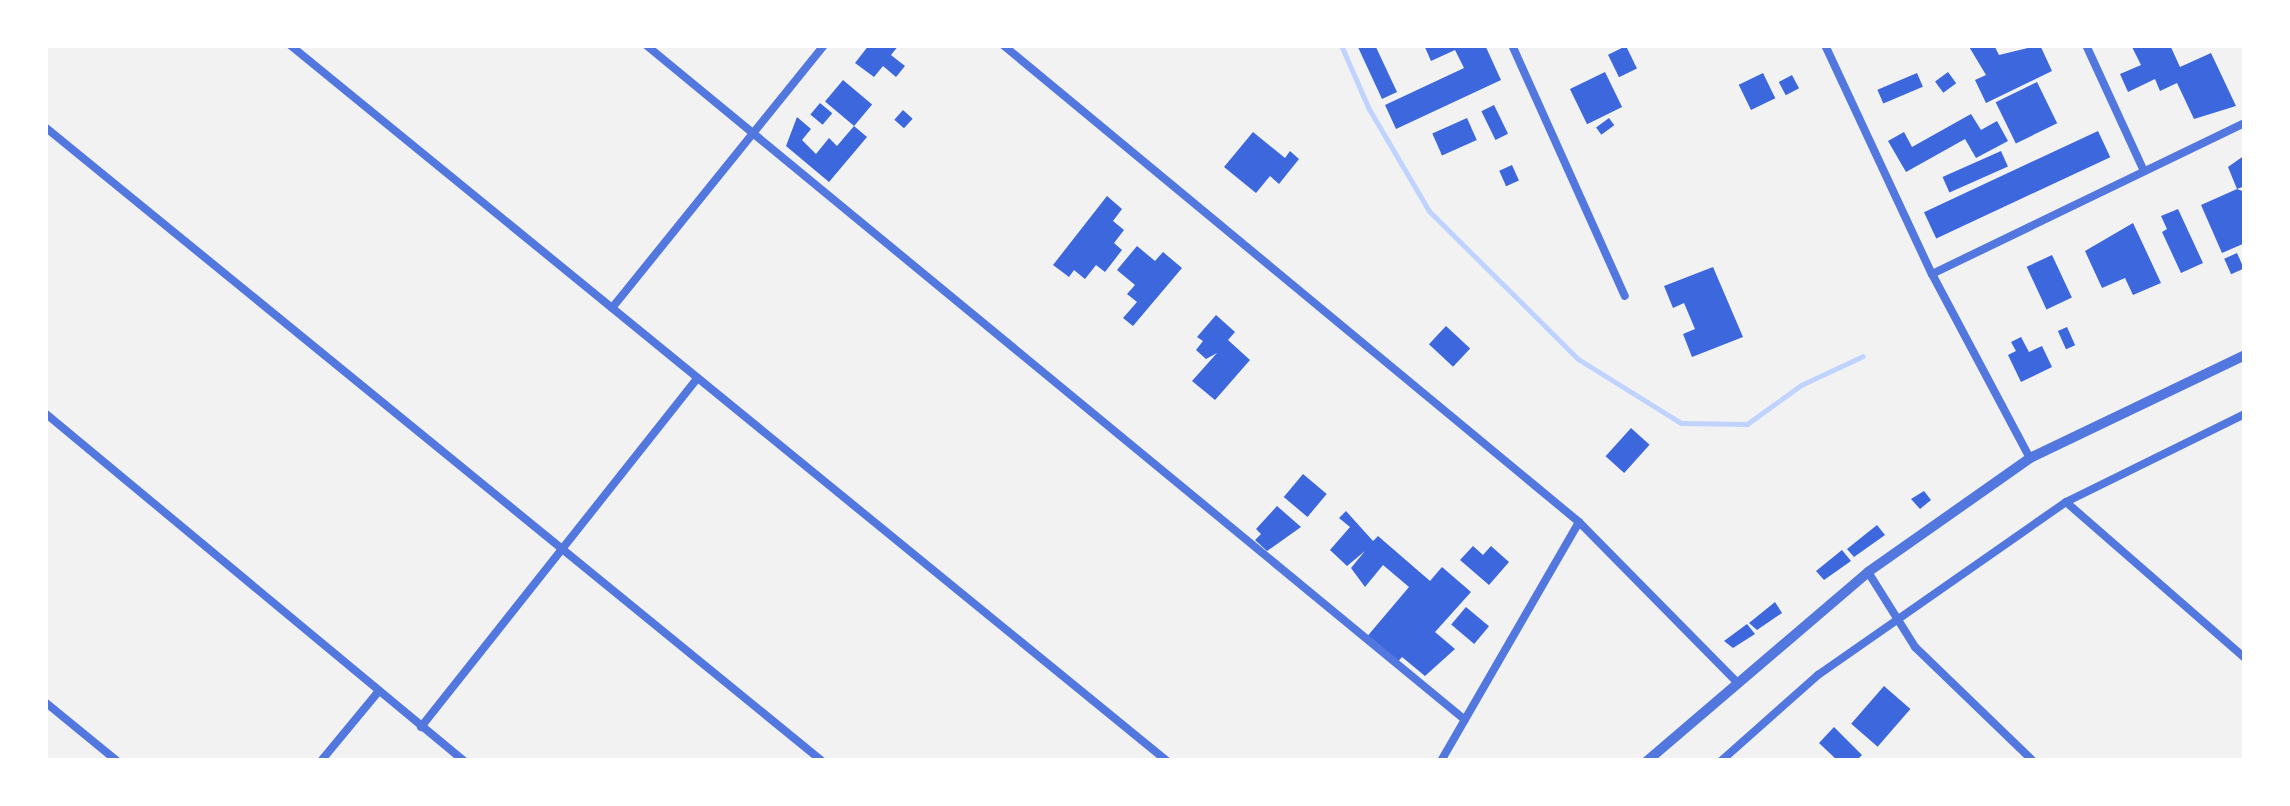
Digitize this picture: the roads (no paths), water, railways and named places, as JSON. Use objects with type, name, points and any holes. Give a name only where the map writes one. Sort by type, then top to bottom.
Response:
[{"type":"street","points":[[290,45],[696,380],[1168,761]]},
{"type":"street","points":[[646,45],[1465,720]]},
{"type":"street","points":[[612,308],[824,45]]},
{"type":"street","points":[[1003,45],[1580,522],[1736,681]]},
{"type":"street","points":[[1512,45],[1625,296]]},
{"type":"street","points":[[1826,45],[1932,274],[2030,458]]},
{"type":"street","points":[[2086,45],[2143,169]]},
{"type":"street","points":[[1932,274],[2245,122]]},
{"type":"street","points":[[45,126],[567,548],[822,761]]},
{"type":"street","points":[[1647,761],[1868,572],[2030,458],[2245,355]]},
{"type":"street","points":[[421,727],[567,548],[696,380]]},
{"type":"street","points":[[45,413],[458,759]]},
{"type":"street","points":[[1721,761],[1893,619],[2066,502],[2245,414]]},
{"type":"street","points":[[2066,502],[2245,658]]},
{"type":"street","points":[[1441,761],[1580,522]]},
{"type":"street","points":[[1868,572],[1893,619],[1928,662],[2033,761]]},
{"type":"street","points":[[321,761],[379,691]]},
{"type":"street","points":[[45,702],[117,761]]},
{"type":"waterway","points":[[1341,45],[1369,109],[1429,211],[1578,359],[1681,423],[1747,424],[1801,385],[1863,356]]}]
